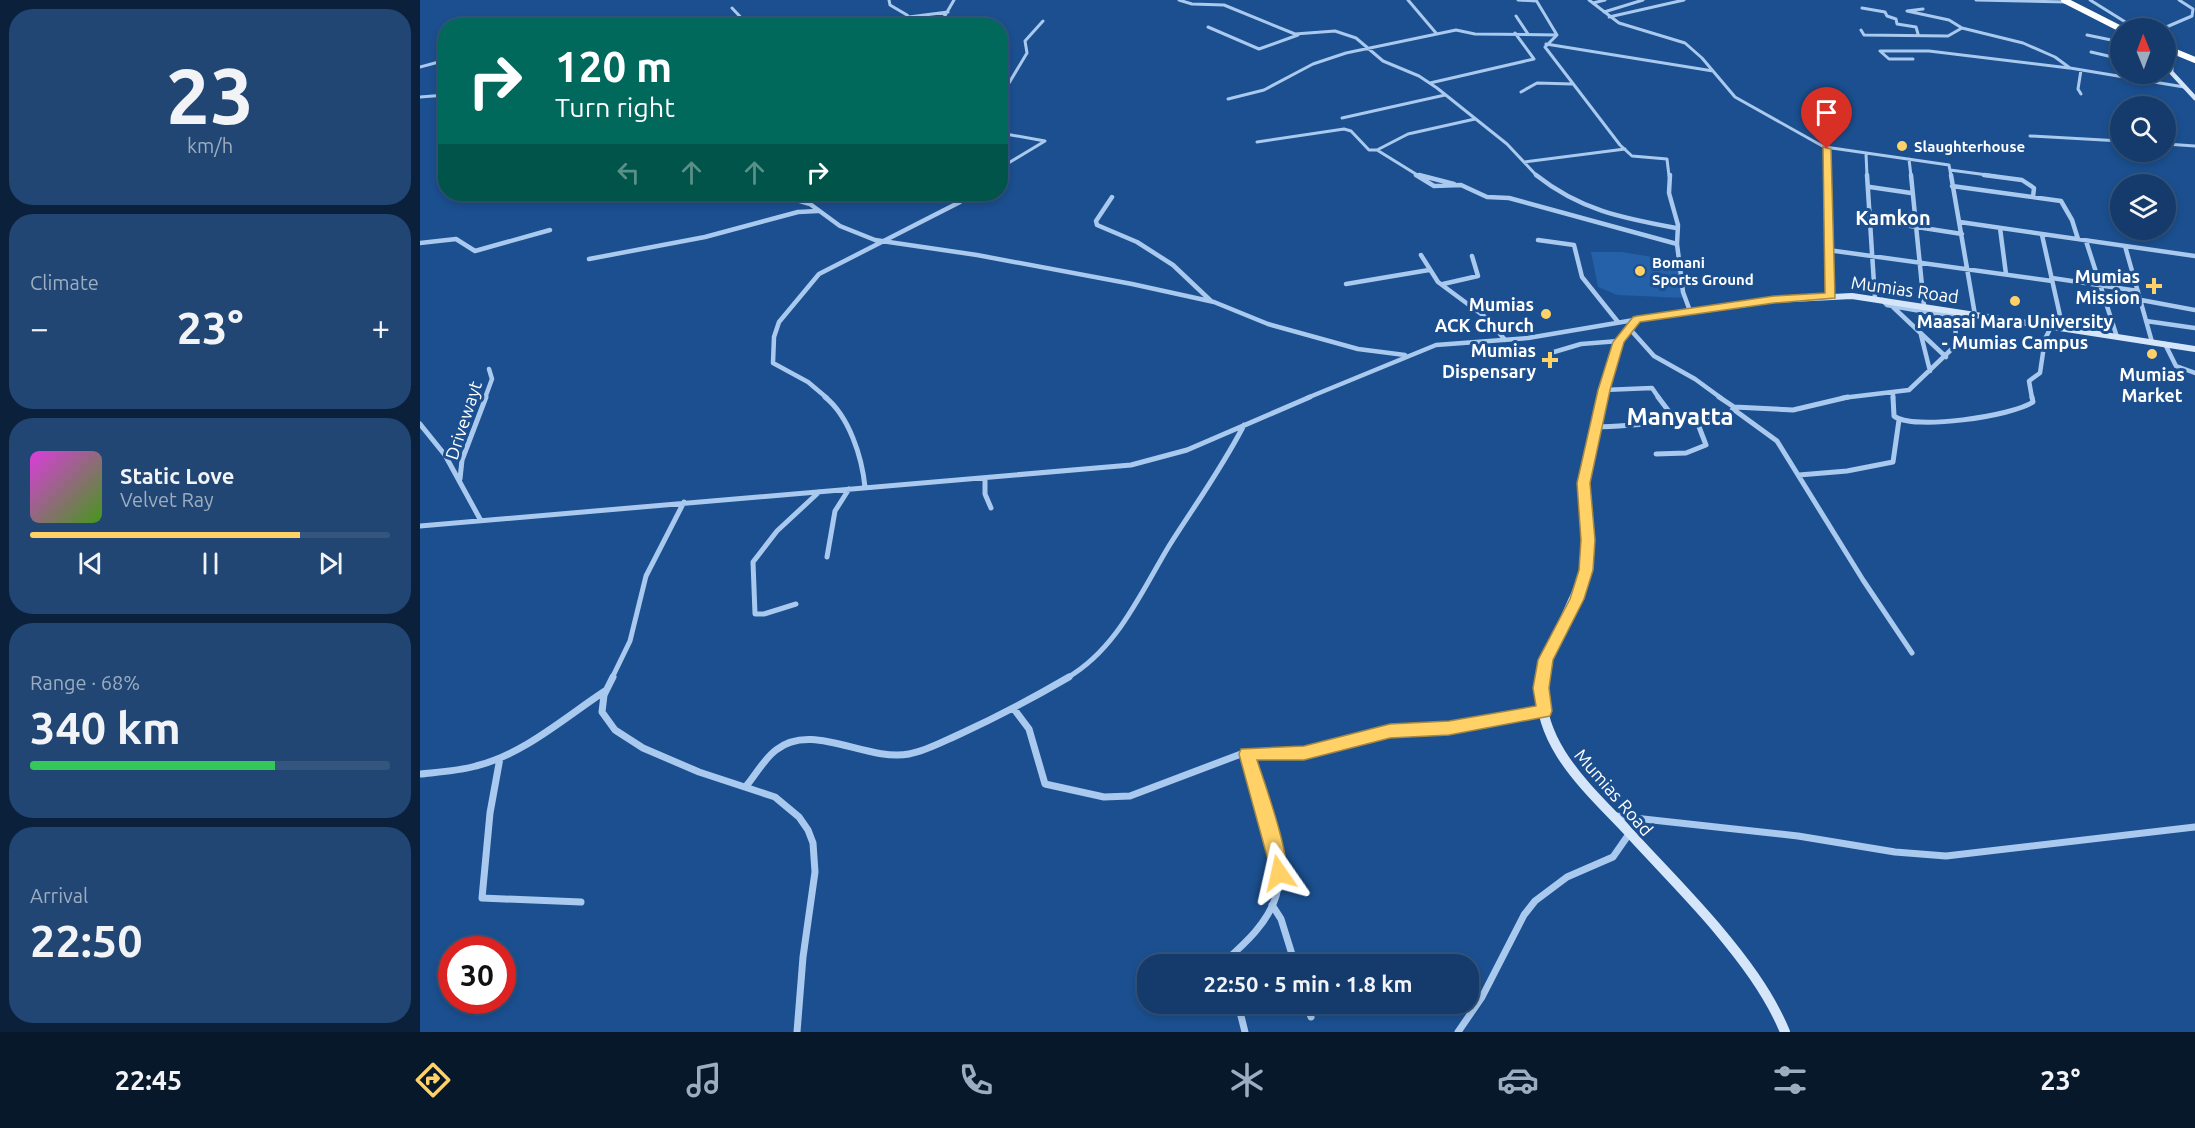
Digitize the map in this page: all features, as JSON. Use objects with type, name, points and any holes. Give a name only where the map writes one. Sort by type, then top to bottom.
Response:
[{"type":"highway","points":[[2066,1],[2110,23]]},
{"type":"highway","points":[[2176,52],[2195,60]]},
{"type":"street","points":[[888,0],[891,6],[909,18]]},
{"type":"street","points":[[944,18],[954,0]]},
{"type":"street","points":[[1179,0],[1192,4],[1220,4],[1299,34]]},
{"type":"street","points":[[1408,0],[1436,33]]},
{"type":"street","points":[[1518,0],[1536,0],[1557,35]]},
{"type":"street","points":[[1591,1],[1605,0]]},
{"type":"street","points":[[1604,12],[1643,0]]},
{"type":"street","points":[[1609,17],[1684,0]]},
{"type":"street","points":[[1976,0],[2066,1]]},
{"type":"street","points":[[2090,0],[2119,18]]},
{"type":"street","points":[[2176,24],[2193,18],[2193,9],[2179,0]]},
{"type":"street","points":[[1591,1],[1609,17],[1624,25],[1681,40],[1697,53],[1727,90],[1741,101],[1824,147],[1945,163],[1950,170],[1975,315]]},
{"type":"street","points":[[732,8],[741,18]]},
{"type":"street","points":[[1862,8],[1885,12],[1887,16],[1896,19],[1897,24],[1917,27],[1918,34]]},
{"type":"street","points":[[1923,9],[1907,11],[1949,20],[1962,28],[2023,44],[2056,57],[2070,68]]},
{"type":"street","points":[[889,18],[948,12]]},
{"type":"street","points":[[1516,16],[1528,34]]},
{"type":"street","points":[[1008,85],[1027,53],[1025,41],[1043,21]]},
{"type":"street","points":[[1208,27],[1258,49],[1299,34],[1339,31],[1356,38],[1383,61],[1430,83],[1508,144],[1549,185],[1592,210],[1677,228]]},
{"type":"street","points":[[1861,30],[1863,35],[1950,35],[1962,28]]},
{"type":"street","points":[[1228,99],[1264,90],[1318,62],[1436,33],[1458,29],[1475,34],[1483,32],[1557,35]]},
{"type":"street","points":[[1430,83],[1534,59],[1515,33]]},
{"type":"street","points":[[1881,34],[1887,42]]},
{"type":"street","points":[[1546,44],[1557,35]]},
{"type":"street","points":[[2087,35],[2110,40]]},
{"type":"street","points":[[1546,44],[1713,71]]},
{"type":"street","points":[[1546,44],[1545,48],[1572,84],[1632,156],[1667,159],[1670,164],[1669,194],[1680,237],[1677,244],[1683,292],[1690,311]]},
{"type":"street","points":[[1913,59],[1888,59],[1880,51],[1929,51],[2110,73]]},
{"type":"street","points":[[2091,52],[2110,57]]},
{"type":"street","points":[[2176,59],[2183,55]]},
{"type":"street","points":[[420,67],[438,62]]},
{"type":"street","points":[[2081,70],[2078,88],[2081,94]]},
{"type":"street","points":[[2176,78],[2195,98]]},
{"type":"street","points":[[1521,92],[1537,83],[1572,84]]},
{"type":"street","points":[[2169,84],[2184,87]]},
{"type":"street","points":[[1342,118],[1445,95]]},
{"type":"street","points":[[420,97],[438,96]]},
{"type":"street","points":[[1377,150],[1383,145],[1413,134],[1457,121],[1475,119]]},
{"type":"street","points":[[1257,142],[1342,129],[1349,130],[1369,150],[1377,150],[1435,187],[1457,185]]},
{"type":"street","points":[[1008,134],[1045,141],[1008,163]]},
{"type":"street","points":[[2030,136],[2110,140]]},
{"type":"street","points":[[2176,145],[2195,146]]},
{"type":"street","points":[[1824,147],[1828,159],[1828,250],[1831,296]]},
{"type":"street","points":[[1524,162],[1625,149]]},
{"type":"street","points":[[1733,408],[1793,410],[1840,398],[1912,389],[1956,345],[1954,314],[1892,306],[1879,299],[1873,256],[1866,154]]},
{"type":"street","points":[[1909,159],[1924,306]]},
{"type":"street","points":[[1950,170],[2022,180],[2034,188],[2033,197]]},
{"type":"street","points":[[1418,175],[1471,188],[1487,197],[1509,198],[1677,244]]},
{"type":"street","points":[[1952,186],[2062,202],[2078,239]]},
{"type":"street","points":[[1870,187],[1911,193]]},
{"type":"street","points":[[1112,197],[1096,221],[1097,225],[1137,242],[1173,265],[1212,302]]},
{"type":"street","points":[[800,201],[807,203],[847,230],[883,241],[1071,272],[1212,302],[1268,324],[1358,349],[1407,355]]},
{"type":"street","points":[[865,487],[863,468],[840,408],[808,382],[775,366],[773,348],[776,331],[783,316],[819,274],[851,260],[961,201]]},
{"type":"street","points":[[588,260],[705,237],[798,212],[818,211]]},
{"type":"street","points":[[1872,220],[1962,234]]},
{"type":"street","points":[[1960,222],[2195,256]]},
{"type":"street","points":[[2000,228],[2006,274]]},
{"type":"street","points":[[420,243],[453,238],[461,240],[471,250],[478,251],[550,230]]},
{"type":"street","points":[[2042,235],[2063,329]]},
{"type":"street","points":[[1538,240],[1574,245],[1582,277],[1618,322]]},
{"type":"street","points":[[2086,241],[2117,337]]},
{"type":"street","points":[[2125,246],[2152,342]]},
{"type":"street","points":[[1828,250],[2138,291]]},
{"type":"street","points":[[1420,255],[1429,270],[1442,284],[1495,325],[1505,340]]},
{"type":"street","points":[[1442,284],[1478,276],[1472,256]]},
{"type":"street","points":[[1346,284],[1429,270]]},
{"type":"street","name":"Mumias Road","points":[[1785,1032],[1772,1001],[1715,926],[1612,816],[1561,755],[1544,711],[1541,688],[1546,660],[1577,599],[1586,570],[1588,540],[1583,483],[1604,390],[1619,342],[1628,327],[1634,320],[1690,311],[1783,299],[1831,296],[1879,299],[1924,306],[1954,314],[1975,315],[2195,349]]},
{"type":"street","points":[[2141,300],[2195,310]]},
{"type":"street","points":[[1892,306],[1946,357]]},
{"type":"street","points":[[420,526],[1148,462],[1180,453],[1407,355],[1445,344],[1505,340],[1634,320]]},
{"type":"street","points":[[2146,321],[2195,328]]},
{"type":"street","points":[[1628,327],[1654,356],[1687,375],[1774,438],[1863,580],[1912,653]]},
{"type":"street","points":[[1893,392],[1894,416],[1899,420],[1960,420],[2005,414],[2027,408],[2034,399],[2029,381],[2040,374],[2045,339],[2051,327]]},
{"type":"street","points":[[1920,334],[1930,371]]},
{"type":"street","points":[[1554,352],[1581,344],[1619,342]]},
{"type":"street","points":[[2165,344],[2176,366],[2195,373]]},
{"type":"street","name":"Drivewayt","points":[[460,479],[462,460],[492,379],[489,369]]},
{"type":"street","points":[[1604,390],[1652,388],[1677,422]]},
{"type":"street","points":[[1595,427],[1635,427],[1729,415],[1733,408]]},
{"type":"street","points":[[1656,454],[1686,453],[1706,445],[1696,419]]},
{"type":"street","points":[[1799,475],[1853,470],[1893,462],[1899,420]]},
{"type":"street","points":[[420,424],[440,448],[460,479],[480,519]]},
{"type":"street","points":[[747,785],[768,757],[791,741],[809,738],[874,754],[908,754],[935,745],[1014,709],[1074,674],[1090,662],[1113,638],[1170,545],[1220,471],[1244,425]]},
{"type":"street","points":[[985,478],[985,494],[991,508]]},
{"type":"street","points":[[827,557],[830,528],[842,495],[849,489]]},
{"type":"street","points":[[796,604],[764,614],[756,614],[753,562],[777,531],[820,491]]},
{"type":"street","points":[[684,502],[642,585],[628,646],[607,690],[602,711],[607,725],[613,730],[698,771],[747,785],[773,796],[808,828],[813,843],[815,872],[803,948],[797,1032]]},
{"type":"street","points":[[420,774],[472,768],[500,758],[607,690]]},
{"type":"street","points":[[1014,709],[1026,723],[1035,744],[1045,784],[1086,794],[1111,797],[1138,794],[1188,776],[1216,762],[1247,754],[1304,753],[1390,731],[1449,728],[1544,711]]},
{"type":"street","points":[[1235,952],[1261,923],[1272,905],[1279,883],[1277,857],[1247,754]]},
{"type":"street","points":[[500,758],[490,813],[482,898],[581,902]]},
{"type":"street","points":[[1612,816],[1797,836],[1895,852],[1946,856],[2195,827]]},
{"type":"street","points":[[1458,1032],[1482,997],[1524,915],[1535,901],[1567,877],[1613,858],[1629,834]]},
{"type":"street","points":[[1272,905],[1281,915],[1288,954]]},
{"type":"street","points":[[1240,1014],[1245,1032]]},
{"type":"shaded area","name":"Bomani Sports Ground","points":[[1591,252],[1622,252],[1683,262],[1685,298],[1617,295],[1598,287]]},
{"type":"place","name":"Slaughterhouse","points":[[1902,146]]},
{"type":"place","name":"Bomani Sports Ground","points":[[1640,271]]},
{"type":"place","name":"Mumias Mission","points":[[2154,286]]},
{"type":"place","name":"Maasai Mara University - Mumias Campus","points":[[2015,301]]},
{"type":"place","name":"Mumias ACK Church","points":[[1546,314]]},
{"type":"place","name":"Mumias Market","points":[[2152,354]]},
{"type":"place","name":"Mumias Dispensary","points":[[1550,360]]},
{"type":"district","name":"Kamkon","points":[[1893,217]]},
{"type":"district","name":"Manyatta","points":[[1680,416]]},
{"type":"route","points":[[1279,873],[1263,804],[1247,754],[1304,753],[1390,731],[1449,728],[1544,711],[1541,688],[1546,660],[1577,599],[1586,570],[1588,540],[1583,483],[1604,390],[1619,342],[1634,320],[1663,314],[1774,300],[1831,296],[1827,149]]}]
